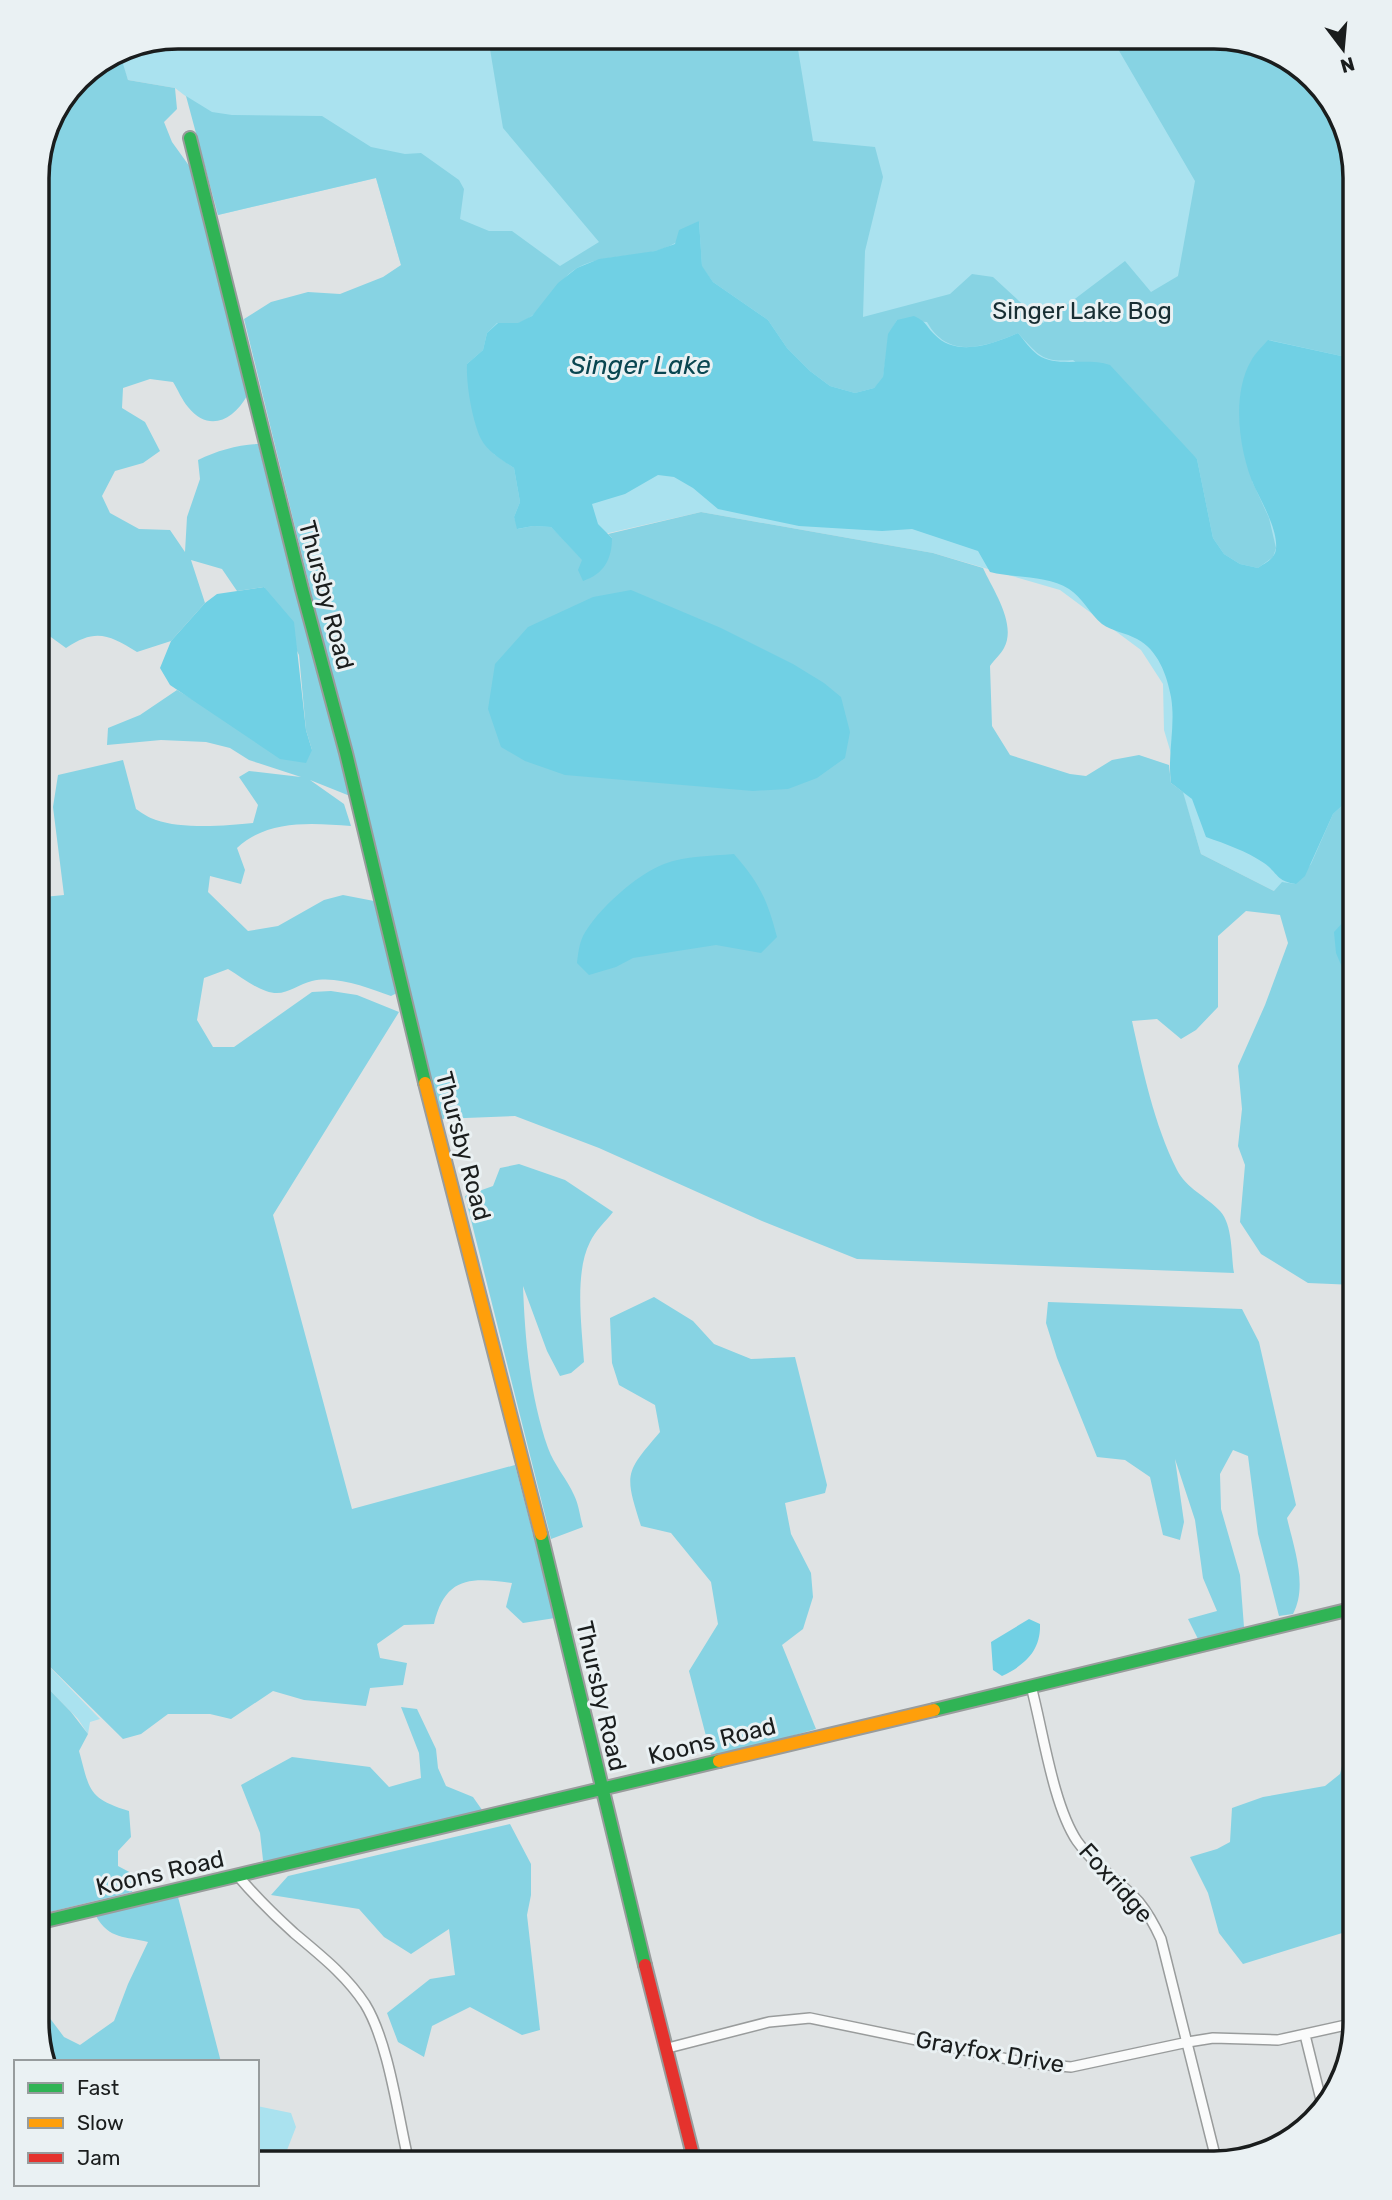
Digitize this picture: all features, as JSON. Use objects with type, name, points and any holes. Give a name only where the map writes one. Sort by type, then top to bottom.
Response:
[{"type":"street","name":"Thursby Road","points":[[190,138],[302,589],[346,753],[411,1030],[542,1538],[692,2151]]},
{"type":"street","name":"Koons Road","points":[[49,1920],[602,1791],[944,1705],[1343,1611]]},
{"type":"street","name":"Foxridge","points":[[1031,1686],[1067,1822],[1091,1858],[1139,1902],[1155,1926],[1168,1963],[1214,2151]]},
{"type":"street","points":[[238,1876],[271,1911],[339,1971],[366,2007],[386,2059],[406,2151]]},
{"type":"street","name":"Grayfox Drive","points":[[668,2048],[769,2022],[810,2018],[1057,2067],[1092,2064],[1213,2038],[1264,2041],[1343,2026]]},
{"type":"street","points":[[1305,2035],[1320,2095]]},
{"type":"green space","name":"Singer Lake Bog","points":[[178,49],[1222,49],[1239,51],[1271,62],[1299,81],[1311,93],[1330,121],[1341,153],[1343,170],[1343,1031],[1274,891],[1201,854],[1164,730],[1163,684],[1141,650],[1060,590],[933,553],[701,512],[486,561],[376,178],[218,215],[188,98],[175,88],[128,80],[122,62],[145,53]]},
{"type":"green space","points":[[490,49],[798,49],[813,141],[875,147],[883,177],[865,251],[863,317],[950,294],[972,274],[993,277],[1043,323],[1125,261],[1151,292],[1178,276],[1195,181],[1118,49],[1239,51],[1271,62],[1285,71],[1311,93],[1321,107],[1336,137],[1343,170],[1343,356],[1269,340],[1252,481],[1269,518],[1276,548],[1273,557],[1258,568],[1240,564],[1224,554],[1213,538],[1197,459],[1073,360],[1048,359],[1018,333],[980,346],[956,346],[945,342],[927,322],[897,320],[889,334],[883,378],[874,388],[855,393],[830,386],[787,348],[768,320],[713,282],[702,267],[699,221],[675,243],[665,248],[601,259],[577,268],[527,319],[517,324],[497,323],[487,333],[483,350],[467,364],[494,454],[514,468],[520,502],[514,517],[518,529],[551,527],[583,560],[612,538],[608,534],[701,512],[933,553],[983,568],[1002,607],[1008,628],[1004,648],[990,666],[992,726],[1010,755],[1070,774],[1086,776],[1112,760],[1139,755],[1169,765],[1171,783],[1183,792],[1201,854],[1274,891],[1282,882],[1295,884],[1311,864],[1333,814],[1343,805],[1343,1284],[1308,1283],[1261,1254],[1240,1222],[1245,1165],[1238,1146],[1242,1109],[1238,1066],[1288,943],[1280,915],[1246,911],[1218,936],[1218,1007],[1196,1030],[1181,1039],[1157,1019],[1132,1021],[1150,1097],[1169,1152],[1186,1182],[1224,1217],[1229,1232],[1234,1273],[857,1259],[762,1221],[599,1148],[515,1116],[440,1119],[244,319],[271,302],[308,292],[340,294],[383,277],[401,265],[376,178],[218,215],[186,96],[212,112],[232,115],[322,116],[371,147],[405,154],[421,153],[459,180],[464,189],[460,219],[489,231],[512,231],[560,266],[599,242],[503,128]]},
{"type":"green space","points":[[122,62],[128,80],[175,88],[177,109],[164,122],[172,142],[190,167],[247,396],[228,417],[212,421],[204,420],[188,407],[173,382],[150,379],[123,388],[122,408],[145,422],[160,451],[143,463],[115,471],[102,496],[110,513],[139,529],[170,530],[185,552],[187,517],[200,479],[198,460],[227,449],[258,444],[350,796],[310,780],[344,804],[351,826],[291,825],[262,832],[237,848],[245,870],[241,884],[210,876],[208,892],[248,931],[278,926],[324,900],[343,895],[374,901],[397,993],[391,996],[352,983],[321,980],[273,993],[256,987],[228,969],[204,978],[197,1020],[213,1047],[234,1047],[312,992],[331,991],[357,995],[399,1012],[273,1215],[352,1509],[515,1465],[555,1618],[523,1623],[506,1607],[512,1583],[484,1580],[461,1584],[445,1597],[434,1624],[404,1625],[377,1644],[380,1658],[407,1663],[403,1685],[370,1688],[366,1706],[304,1700],[273,1691],[231,1719],[210,1714],[168,1714],[141,1734],[123,1739],[49,1666],[49,896],[64,895],[53,807],[58,775],[123,760],[136,809],[151,818],[178,825],[253,823],[258,805],[239,777],[249,771],[301,777],[249,760],[230,748],[206,742],[161,740],[107,745],[108,728],[140,715],[177,690],[217,714],[312,750],[306,730],[299,655],[264,587],[237,591],[222,569],[191,560],[205,603],[171,641],[137,652],[110,638],[94,636],[66,648],[49,636],[49,170],[53,145],[66,114],[93,81]]},
{"type":"green space","points":[[519,1164],[565,1180],[613,1212],[595,1234],[585,1255],[580,1301],[584,1362],[571,1373],[560,1376],[547,1351],[523,1286],[527,1347],[537,1408],[548,1448],[574,1495],[583,1527],[551,1539],[465,1196],[493,1186],[500,1168]]},
{"type":"green space","points":[[654,1297],[693,1321],[714,1344],[751,1359],[795,1357],[827,1485],[825,1493],[785,1503],[791,1534],[811,1573],[813,1597],[803,1629],[782,1645],[816,1729],[712,1759],[689,1671],[718,1624],[711,1582],[671,1533],[641,1526],[632,1495],[631,1474],[640,1457],[660,1432],[655,1405],[619,1385],[612,1363],[610,1318]]},
{"type":"green space","points":[[1048,1302],[1242,1309],[1259,1342],[1296,1505],[1287,1518],[1300,1579],[1293,1614],[1279,1616],[1258,1534],[1248,1456],[1233,1450],[1220,1474],[1221,1509],[1240,1575],[1244,1627],[1198,1639],[1188,1619],[1217,1611],[1203,1578],[1195,1520],[1175,1459],[1184,1522],[1180,1540],[1163,1535],[1150,1477],[1125,1460],[1097,1457],[1057,1358],[1046,1323]]},
{"type":"green space","points":[[49,1666],[100,1719],[90,1722],[88,1734],[78,1719],[49,1689]]},
{"type":"green space","points":[[49,1689],[88,1734],[79,1751],[92,1791],[105,1802],[129,1811],[131,1837],[118,1851],[118,1866],[135,1875],[132,1892],[49,1912]]},
{"type":"green space","points":[[401,1707],[417,1709],[436,1749],[438,1768],[446,1786],[473,1797],[487,1817],[267,1869],[263,1860],[260,1833],[241,1785],[292,1757],[370,1767],[389,1787],[421,1778],[419,1753]]},
{"type":"green space","points":[[1343,1762],[1343,1933],[1243,1964],[1219,1933],[1208,1893],[1190,1857],[1230,1842],[1232,1808],[1263,1797],[1325,1786],[1340,1774]]},
{"type":"green space","points":[[510,1824],[531,1864],[531,1895],[527,1915],[540,2030],[522,2035],[470,2007],[432,2026],[424,2057],[398,2042],[387,2013],[430,1979],[455,1975],[449,1929],[411,1954],[384,1937],[359,1909],[271,1895],[288,1876]]},
{"type":"green space","points":[[178,1897],[220,2060],[55,2060],[49,2017],[64,2037],[80,2045],[114,2021],[148,1942],[112,1933],[96,1916]]},
{"type":"green space","points":[[259,2106],[291,2113],[296,2127],[287,2151],[259,2151]]},
{"type":"water","name":"Singer Lake","points":[[699,221],[702,266],[713,282],[768,320],[787,348],[830,386],[855,393],[874,388],[883,377],[888,334],[897,320],[914,316],[943,341],[953,346],[975,347],[1018,333],[1035,353],[1045,359],[1110,365],[1197,459],[1213,538],[1224,554],[1240,564],[1258,568],[1274,555],[1276,542],[1269,518],[1249,474],[1241,441],[1239,407],[1245,375],[1251,361],[1268,340],[1343,356],[1343,805],[1333,814],[1305,876],[1296,884],[1285,881],[1257,859],[1206,837],[1192,799],[1171,783],[1172,708],[1164,672],[1156,656],[1133,637],[1102,624],[1078,596],[1060,584],[990,572],[978,551],[912,529],[882,531],[799,526],[718,509],[693,488],[674,477],[658,475],[625,494],[592,504],[598,524],[612,538],[612,546],[601,570],[583,581],[578,570],[582,560],[551,527],[517,529],[514,517],[520,502],[514,468],[491,452],[481,439],[470,402],[467,364],[483,350],[487,333],[498,323],[518,323],[532,316],[558,283],[577,268],[599,259],[655,251],[675,244],[679,230]]},
{"type":"water","points":[[264,587],[294,622],[306,730],[312,750],[306,763],[280,759],[170,685],[160,668],[171,641],[205,603],[217,594]]},
{"type":"water","points":[[631,590],[721,628],[793,664],[824,683],[841,697],[850,732],[845,758],[817,778],[788,789],[753,791],[565,775],[525,761],[501,747],[488,709],[495,664],[528,627],[593,597]]},
{"type":"water","points":[[734,854],[762,892],[777,937],[761,953],[716,945],[633,958],[616,967],[589,975],[577,963],[581,942],[589,926],[607,905],[642,876],[672,861]]},
{"type":"water","points":[[1343,922],[1343,970],[1336,953],[1334,932]]},
{"type":"water","points":[[1029,1619],[1040,1624],[1038,1642],[1024,1662],[1002,1676],[993,1670],[991,1642]]},
{"type":"traffic: fast","points":[[190,138],[302,589],[346,753],[425,1083]]},
{"type":"traffic: fast","points":[[541,1534],[645,1965]]},
{"type":"traffic: fast","points":[[934,1710],[1343,1611]]},
{"type":"traffic: fast","points":[[49,1920],[719,1761]]},
{"type":"traffic: slow","points":[[425,1083],[541,1534]]},
{"type":"traffic: slow","points":[[719,1761],[934,1710]]},
{"type":"traffic: jam","points":[[645,1965],[692,2151]]}]
